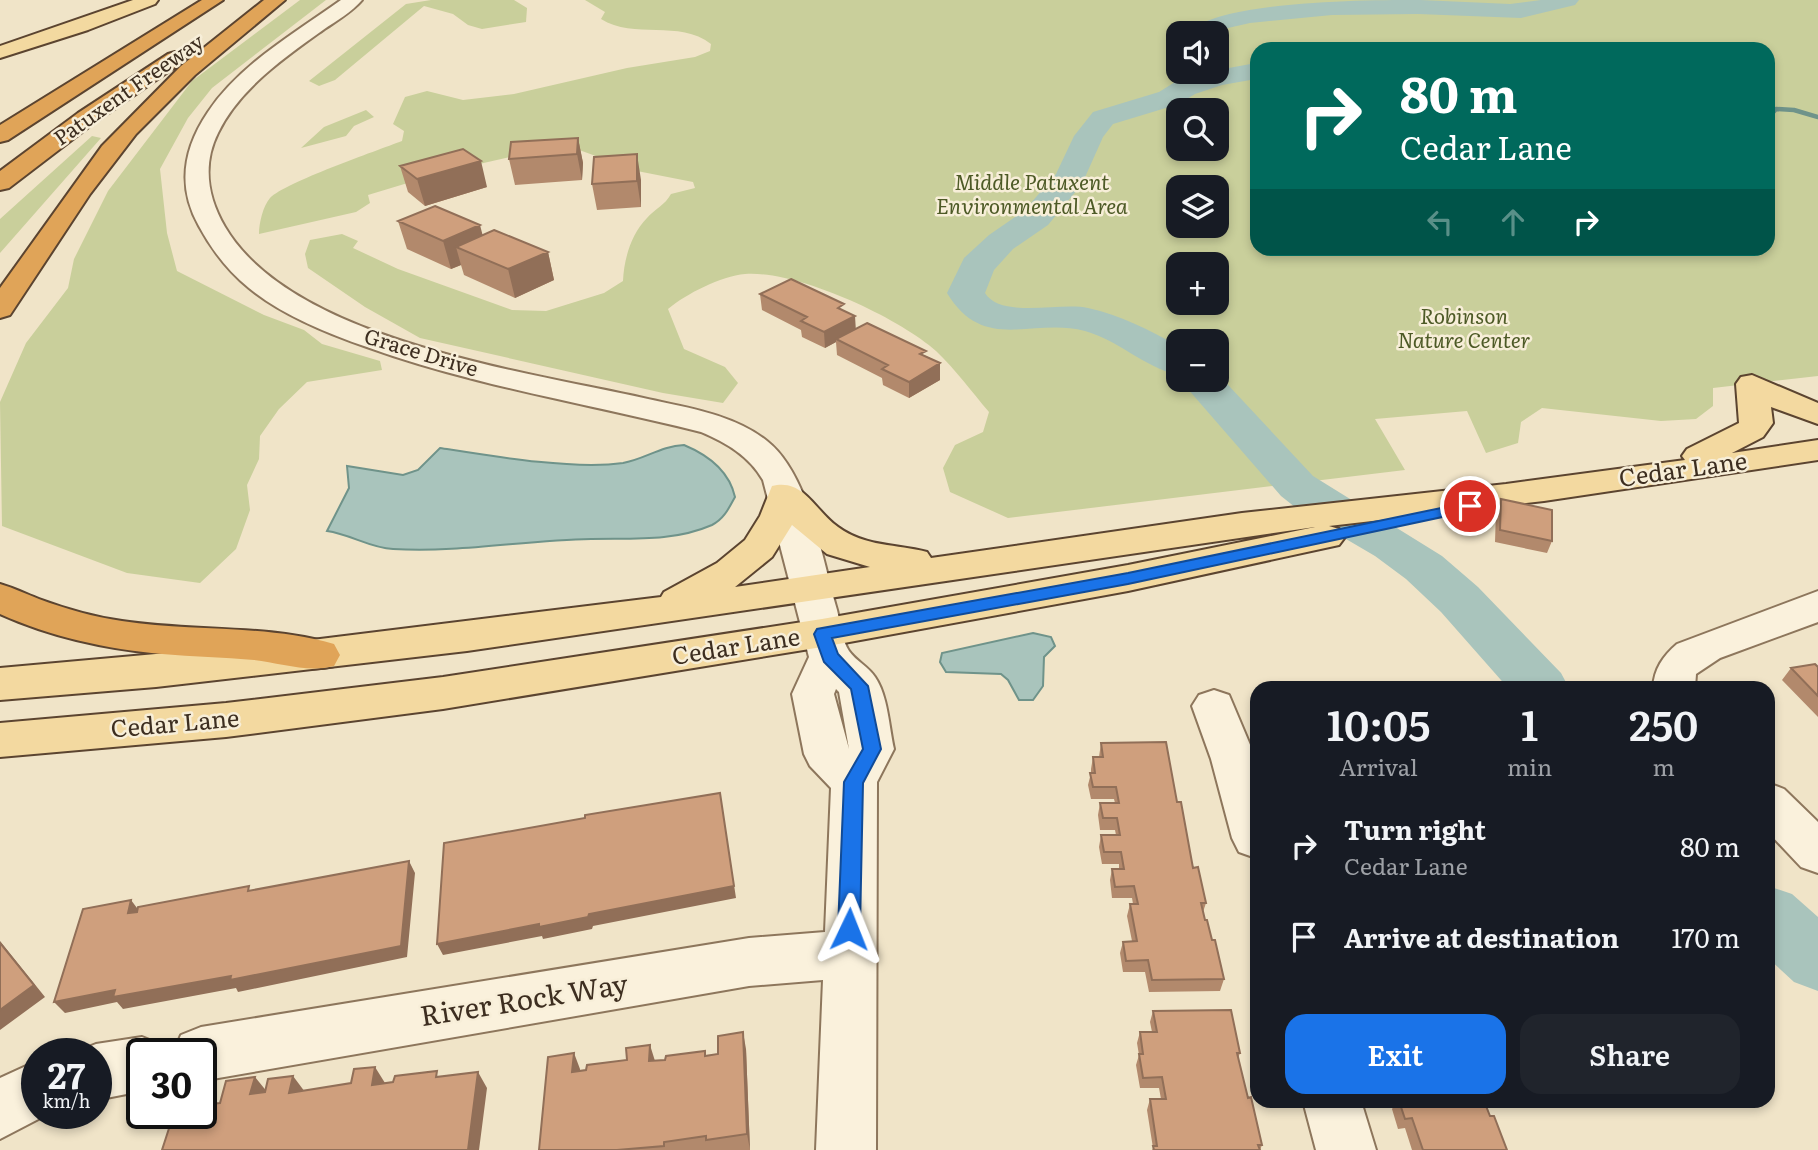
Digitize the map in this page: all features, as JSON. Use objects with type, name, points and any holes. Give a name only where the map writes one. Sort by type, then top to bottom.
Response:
[{"type":"highway","points":[[59,75],[201,0]]},
{"type":"highway","name":"Patuxent Freeway","points":[[0,135],[214,0]]},
{"type":"highway","name":"Patuxent Freeway","points":[[0,183],[86,118],[260,0]]},
{"type":"highway","points":[[0,309],[77,195],[137,121],[195,63],[276,0]]},
{"type":"highway","points":[[0,597],[40,615],[86,629],[135,639],[236,644],[319,655]]},
{"type":"main road","points":[[0,52],[72,30],[149,0]]},
{"type":"main road","points":[[1662,473],[1751,430],[1756,423],[1752,384],[1790,404],[1818,414]]},
{"type":"main road","name":"Cedar Lane","points":[[0,684],[319,655],[659,613],[820,623],[964,567],[1248,524],[1547,489],[1818,450]]},
{"type":"main road","name":"Cedar Lane","points":[[0,740],[226,720],[443,693],[820,623],[1128,578],[1547,489]]},
{"type":"main road","points":[[785,494],[824,537],[844,548],[880,558],[964,567]]},
{"type":"main road","points":[[659,613],[724,576],[757,553],[772,534],[781,515],[785,494]]},
{"type":"main road","points":[[0,718],[228,699],[820,623]]},
{"type":"street","name":"Grace Drive","points":[[353,0],[244,84],[216,117],[206,135],[197,164],[198,196],[206,219],[230,256],[253,277],[293,303],[332,324],[382,344],[435,361],[677,416],[728,430],[752,444],[768,458],[781,480],[820,623]]},
{"type":"street","points":[[1672,681],[1679,666],[1691,655],[1712,644],[1762,629],[1818,605]]},
{"type":"street","points":[[820,623],[813,694],[826,754],[854,782],[848,954],[846,1150]]},
{"type":"street","points":[[1214,706],[1234,759],[1250,816]]},
{"type":"street","points":[[1775,809],[1818,853]]},
{"type":"street","name":"River Rock Way","points":[[217,1051],[749,962],[848,954]]},
{"type":"street","points":[[0,1110],[21,1098]]},
{"type":"street","points":[[1334,1108],[1346,1150]]},
{"type":"green space","points":[[300,0],[326,0],[212,88],[188,118],[160,169],[167,233],[177,271],[264,315],[304,330],[322,344],[380,361],[382,370],[307,382],[279,409],[260,436],[259,459],[247,485],[250,510],[236,549],[200,583],[127,573],[2,526],[0,402],[26,343],[68,288],[74,259],[108,191],[192,81]]},
{"type":"green space","points":[[431,0],[514,0],[527,8],[526,22],[482,29],[468,25],[453,14],[424,6],[335,80],[319,86],[309,81],[406,4]]},
{"type":"green space","points":[[585,0],[1818,0],[1818,376],[1713,388],[1713,406],[1696,419],[1661,421],[1542,408],[1521,422],[1518,443],[1486,453],[1467,411],[1375,419],[1405,470],[1008,518],[950,492],[943,468],[955,445],[983,432],[989,412],[936,351],[897,324],[845,298],[791,280],[745,274],[725,278],[704,287],[668,309],[684,349],[725,367],[738,383],[723,403],[663,393],[420,338],[365,307],[308,268],[305,254],[310,240],[342,234],[358,241],[353,248],[398,269],[512,310],[546,311],[604,293],[623,281],[629,247],[641,224],[671,194],[695,188],[693,182],[637,171],[571,147],[558,146],[444,172],[368,195],[370,203],[356,212],[259,234],[265,205],[279,191],[402,141],[404,131],[393,124],[405,97],[427,91],[463,100],[514,94],[627,68],[695,57],[710,51],[711,44],[685,32],[614,25],[601,19],[605,12]]},
{"type":"green space","points":[[366,110],[374,117],[354,126],[346,136],[301,148],[324,127]]},
{"type":"green space","points":[[92,136],[101,138],[0,253],[0,219]]},
{"type":"water","points":[[684,445],[723,471],[735,497],[726,513],[716,523],[682,534],[652,538],[566,540],[418,550],[385,548],[327,531],[349,488],[347,466],[403,475],[418,470],[440,448],[532,461],[603,465],[623,463]]},
{"type":"water","points":[[1033,633],[1051,637],[1055,646],[1044,657],[1043,686],[1033,700],[1019,700],[1008,680],[1001,674],[946,672],[940,662],[942,653]]},
{"type":"building","points":[[578,138],[577,154],[509,159],[511,142]]},
{"type":"building","points":[[463,149],[481,161],[417,179],[400,166]]},
{"type":"building","points":[[637,154],[637,181],[592,184],[594,157]]},
{"type":"building","points":[[435,206],[480,225],[443,241],[398,221]]},
{"type":"building","points":[[494,230],[548,252],[508,269],[456,247]]},
{"type":"building","points":[[791,279],[844,304],[838,308],[855,316],[824,332],[801,321],[807,317],[760,294]]},
{"type":"building","points":[[867,323],[926,351],[920,354],[940,363],[909,382],[882,369],[888,365],[836,339]]},
{"type":"building","points":[[1501,499],[1552,510],[1552,541],[1500,530]]},
{"type":"building","points":[[1815,664],[1818,667],[1818,696],[1791,668]]},
{"type":"building","points":[[1166,742],[1193,868],[1198,867],[1206,903],[1201,903],[1205,920],[1212,940],[1215,940],[1224,979],[1152,980],[1148,960],[1126,961],[1123,942],[1137,941],[1130,904],[1138,904],[1134,886],[1115,887],[1112,869],[1124,869],[1121,852],[1104,852],[1101,835],[1120,835],[1117,818],[1103,818],[1100,803],[1119,803],[1116,787],[1093,787],[1090,773],[1095,773],[1093,757],[1103,757],[1101,743]]},
{"type":"building","points":[[720,793],[734,886],[589,914],[588,917],[539,927],[539,924],[437,944],[444,843],[585,818],[585,815]]},
{"type":"building","points":[[409,861],[401,946],[230,980],[231,976],[113,997],[115,990],[54,1002],[83,909],[131,900],[128,913],[137,912],[138,907],[249,886],[248,891]]},
{"type":"building","points":[[0,943],[34,985],[0,1010]]},
{"type":"building","points":[[1231,1010],[1240,1053],[1237,1053],[1262,1145],[1258,1145],[1260,1150],[1154,1150],[1153,1146],[1157,1146],[1150,1099],[1166,1099],[1162,1077],[1143,1078],[1139,1054],[1143,1054],[1140,1032],[1157,1032],[1153,1011]]},
{"type":"building","points":[[743,1032],[747,1134],[706,1140],[706,1136],[664,1142],[664,1146],[617,1150],[539,1150],[548,1057],[574,1053],[572,1072],[586,1070],[587,1065],[627,1060],[626,1048],[650,1045],[649,1061],[705,1051],[705,1056],[718,1054],[718,1036]]},
{"type":"building","points":[[375,1067],[372,1085],[393,1082],[395,1076],[437,1071],[436,1077],[478,1072],[468,1150],[162,1150],[169,1129],[217,1129],[217,1103],[220,1103],[226,1081],[255,1077],[250,1094],[265,1092],[268,1079],[293,1076],[289,1093],[351,1083],[354,1069]]},
{"type":"building","points":[[1401,1108],[1487,1108],[1490,1116],[1494,1116],[1507,1150],[1423,1150],[1412,1118],[1405,1119]]},
{"type":"waterway","points":[[1229,21],[1289,11],[1332,8],[1418,7],[1521,11],[1567,0]]},
{"type":"waterway","points":[[1166,356],[1121,332],[1085,319],[1018,319],[986,314],[974,306],[966,293],[977,266],[1001,242],[1036,218],[1071,177],[1089,136],[1103,118],[1169,98],[1185,88],[1217,78],[1250,72]]},
{"type":"waterway","points":[[1775,110],[1794,110],[1818,117]]},
{"type":"waterway","points":[[1214,392],[1297,486],[1321,504],[1405,553],[1424,568],[1459,600],[1534,681]]},
{"type":"waterway","points":[[1775,921],[1818,960]]},
{"type":"route","points":[[849,929],[854,782],[872,749],[859,686],[830,657],[822,634],[1128,578],[1470,506]]},
{"type":"park label","name":"Middle Patuxent Environmental Area","points":[[1032,195]]},
{"type":"park label","name":"Robinson Nature Center","points":[[1464,329]]}]
